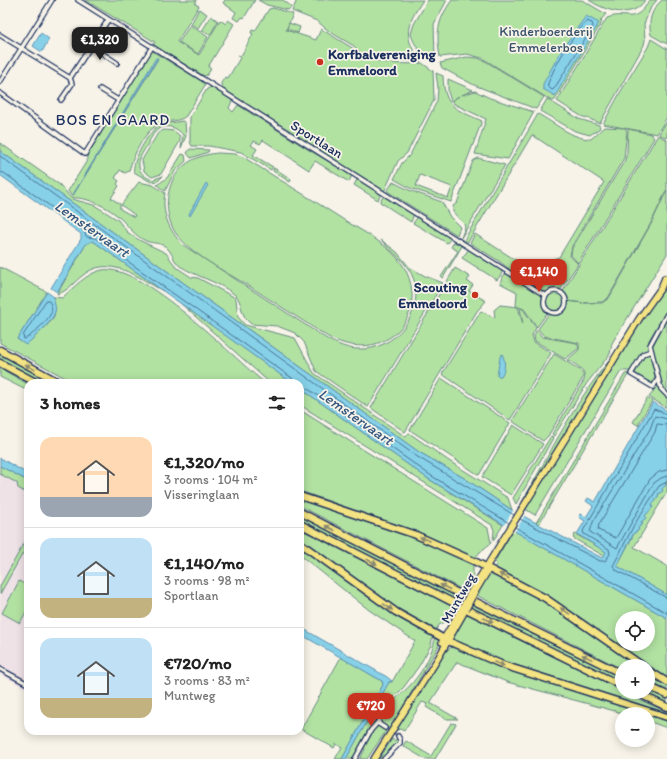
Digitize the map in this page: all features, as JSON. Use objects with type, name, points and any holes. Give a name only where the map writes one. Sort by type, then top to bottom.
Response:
[{"type":"highway","points":[[0,350],[53,379]]},
{"type":"highway","points":[[0,363],[30,379]]},
{"type":"highway","points":[[304,497],[421,537],[487,568],[545,598],[632,659]]},
{"type":"highway","points":[[304,514],[490,609],[615,671]]},
{"type":"highway","points":[[304,526],[454,604],[615,683]]},
{"type":"highway","points":[[304,546],[380,601],[446,640],[508,667],[667,717]]},
{"type":"highway","points":[[655,674],[667,682]]},
{"type":"highway","points":[[655,689],[667,695]]},
{"type":"highway","points":[[650,699],[667,707]]},
{"type":"main road","name":"Muntweg","points":[[374,759],[446,640],[504,538],[640,319],[655,291],[666,277]]},
{"type":"street","points":[[0,82],[52,0]]},
{"type":"street","name":"Sportlaan","points":[[78,0],[546,296]]},
{"type":"street","points":[[70,78],[108,20]]},
{"type":"street","points":[[0,35],[70,78],[72,84],[61,100]]},
{"type":"street","points":[[91,46],[117,63]]},
{"type":"street","points":[[0,93],[85,154],[152,47]]},
{"type":"street","points":[[100,89],[118,100]]},
{"type":"street","points":[[557,292],[562,293],[566,301],[564,309],[557,313],[549,312],[545,305],[546,296],[557,292]]},
{"type":"street","points":[[667,314],[651,341],[651,352],[660,389],[667,395]]},
{"type":"street","points":[[651,352],[643,354],[631,374],[653,387],[658,379]]},
{"type":"street","points":[[0,668],[24,682]]},
{"type":"street","points":[[355,759],[371,730],[378,722],[378,717]]},
{"type":"street","points":[[378,722],[385,728]]},
{"type":"street","points":[[384,759],[400,743],[398,736]]},
{"type":"shaded area","points":[[0,471],[24,485],[24,688],[0,674]]},
{"type":"green space","points":[[85,0],[197,0],[195,4],[199,6],[177,42],[199,55],[220,20],[226,24],[228,20],[234,24],[208,67],[211,69],[207,75],[204,76],[153,45],[155,42]]},
{"type":"green space","points":[[225,0],[255,0],[244,18],[242,17],[239,21],[233,18],[236,12],[223,3]]},
{"type":"green space","points":[[258,0],[283,0],[292,7],[288,10],[267,5]]},
{"type":"green space","points":[[297,0],[423,0],[413,17],[408,31],[411,45],[421,62],[373,57],[366,53],[363,55],[354,46],[330,32],[317,21],[292,11]]},
{"type":"green space","points":[[428,0],[447,0],[434,24],[435,58],[431,58],[423,54],[414,43],[411,34],[414,24]]},
{"type":"green space","name":"Kinderboerderij Emmelerbos","points":[[452,0],[582,0],[606,14],[600,21],[602,22],[555,100],[552,101],[482,58],[467,54],[440,57],[438,41],[439,27],[443,14]]},
{"type":"green space","points":[[589,0],[645,0],[640,6],[633,10],[618,12]]},
{"type":"green space","points":[[650,0],[657,0],[651,7],[644,24],[644,45],[600,123],[581,116],[557,101],[607,18],[614,16],[630,16],[639,13]]},
{"type":"green space","points":[[662,0],[667,0],[667,44],[651,35],[650,30],[651,16],[655,8]]},
{"type":"green space","points":[[273,8],[293,14],[286,30],[316,40],[321,29],[367,58],[376,61],[405,64],[422,63],[433,71],[434,100],[407,153],[398,161],[384,192],[222,89],[221,83],[225,77],[228,78],[240,58],[238,55],[241,56],[253,34],[251,33],[252,30],[255,31],[269,9]]},
{"type":"green space","points":[[199,9],[207,14],[198,28],[191,24]]},
{"type":"green space","points":[[211,16],[218,21],[210,35],[202,31]]},
{"type":"green space","points":[[289,23],[300,27],[298,33],[287,29]]},
{"type":"green space","points":[[190,25],[208,37],[198,54],[179,42]]},
{"type":"green space","points":[[651,39],[667,49],[667,117],[657,134],[603,124],[648,47]]},
{"type":"green space","points":[[152,51],[203,82],[205,85],[186,116],[162,123],[150,130],[133,158],[129,171],[125,173],[120,170],[115,178],[119,181],[117,184],[119,186],[111,198],[120,204],[120,209],[134,217],[135,215],[121,205],[139,182],[153,185],[165,193],[164,207],[167,221],[178,240],[183,245],[327,339],[350,348],[372,348],[384,344],[403,328],[415,305],[416,293],[414,280],[408,268],[381,240],[397,252],[409,267],[425,276],[443,283],[368,407],[316,371],[304,342],[295,333],[277,326],[251,324],[244,316],[239,300],[234,294],[180,266],[166,247],[161,244],[142,239],[135,234],[121,219],[104,207],[85,199],[73,198],[68,191],[88,159],[87,153],[89,149],[91,149]],"holes":[[[157,58],[158,59],[73,195]]]},
{"type":"green space","points":[[467,57],[478,58],[487,62],[544,97],[536,109],[474,85],[442,68],[440,63]]},
{"type":"green space","points":[[436,73],[443,76],[446,95],[453,106],[458,110],[482,121],[451,202],[410,188],[394,179],[402,163],[410,155],[437,101],[438,88]],"holes":[[[420,175],[452,187],[448,198],[416,186]]]},
{"type":"green space","points":[[448,79],[473,90],[462,95],[475,91],[490,98],[534,112],[508,159],[475,154],[486,119],[454,104],[452,101],[459,96],[451,101],[448,92]]},
{"type":"green space","points":[[211,87],[230,98],[232,101],[229,108],[233,112],[238,105],[352,175],[349,182],[315,161],[309,170],[263,140],[260,144],[254,141],[251,145],[257,149],[253,155],[273,167],[271,170],[241,152],[209,146],[192,146],[190,142],[190,117],[207,89]]},
{"type":"green space","points":[[547,99],[579,119],[599,125],[600,128],[590,135],[575,131],[540,111]]},
{"type":"green space","points":[[538,114],[564,130],[584,138],[591,139],[604,127],[625,128],[627,131],[624,158],[572,246],[570,256],[578,264],[561,289],[546,293],[530,285],[499,261],[470,243],[475,234],[528,268],[559,257],[604,182],[532,135],[468,242],[464,240]]},
{"type":"green space","points":[[667,121],[667,138],[659,134]]},
{"type":"green space","points":[[185,122],[186,136],[181,148],[183,135],[174,128],[163,127],[153,134],[140,159],[140,169],[146,176],[152,180],[163,176],[158,181],[151,182],[134,172],[135,161],[138,154],[151,133],[160,125],[165,123]]},
{"type":"green space","points":[[628,129],[651,134],[654,138],[578,263],[571,255],[572,248],[625,160],[627,153]]},
{"type":"green space","points":[[164,130],[174,131],[180,136],[180,141],[161,174],[152,177],[144,171],[142,160],[158,133]]},
{"type":"green space","points":[[658,135],[667,140],[667,189],[651,223],[608,298],[602,302],[584,303],[602,303],[609,298],[651,224],[667,190],[667,254],[612,343],[610,354],[587,383],[554,436],[552,434],[584,380],[584,373],[580,368],[567,360],[579,350],[579,343],[544,336],[538,329],[548,315],[563,311],[567,301],[563,291]]},
{"type":"green space","points":[[0,143],[60,185],[72,199],[94,205],[118,220],[127,232],[139,240],[166,253],[176,267],[191,277],[198,278],[232,296],[236,299],[238,317],[245,325],[295,338],[314,373],[406,437],[409,433],[449,461],[508,498],[512,510],[464,478],[419,452],[0,151]]},
{"type":"green space","points":[[190,149],[209,150],[208,152],[191,158],[187,153]]},
{"type":"green space","points":[[218,153],[235,154],[243,157],[386,247],[398,259],[405,269],[412,290],[410,312],[398,331],[381,342],[366,346],[343,343],[328,337],[209,262],[190,248],[175,232],[172,226],[168,214],[168,194],[175,175],[185,165],[197,158]]},
{"type":"green space","points":[[182,154],[185,155],[186,161],[175,171],[165,191],[157,185],[167,178]]},
{"type":"green space","points":[[478,158],[505,165],[461,238],[465,227],[453,212],[453,206],[457,203],[473,161]]},
{"type":"green space","points":[[274,168],[291,179],[290,182],[273,171]]},
{"type":"green space","points":[[358,178],[381,193],[378,200],[354,185]]},
{"type":"green space","points":[[393,182],[409,190],[442,202],[450,217],[460,227],[457,235],[387,191]]},
{"type":"green space","points":[[384,195],[414,214],[411,222],[380,202]]},
{"type":"green space","points":[[418,217],[452,237],[447,243],[413,223]]},
{"type":"green space","points":[[91,241],[163,291],[134,274],[113,267],[102,267],[92,270],[82,276],[67,289],[57,294],[86,244]]},
{"type":"green space","points":[[454,242],[462,246],[443,278],[441,277],[458,251],[451,247]]},
{"type":"green space","points":[[469,249],[501,269],[502,273],[497,280],[462,258]]},
{"type":"green space","points":[[0,267],[47,292],[17,339],[26,344],[50,323],[55,311],[54,297],[62,298],[80,281],[96,272],[102,270],[119,272],[140,281],[163,296],[210,334],[260,379],[68,379],[0,343]]},
{"type":"green space","points":[[455,268],[470,277],[467,281],[473,285],[469,291],[486,301],[477,311],[405,432],[371,408]]},
{"type":"green space","points":[[507,273],[542,296],[547,313],[537,327],[524,309],[516,306],[517,292],[500,283],[503,276]]},
{"type":"green space","points":[[662,289],[667,293],[667,311],[649,340],[648,350],[642,353],[631,371],[621,371],[535,515],[525,509]]},
{"type":"green space","points":[[555,292],[562,295],[565,302],[562,309],[555,312],[548,309],[545,302],[548,295]]},
{"type":"green space","points":[[178,301],[286,379],[266,379]]},
{"type":"green space","points":[[500,305],[518,307],[523,324],[520,308],[523,309],[536,328],[532,335],[534,342],[551,353],[510,420],[442,374],[481,311],[495,318],[494,310]]},
{"type":"green space","points":[[667,317],[667,393],[662,387],[652,347]]},
{"type":"green space","points":[[537,330],[542,337],[577,343],[579,348],[565,359],[535,341],[534,335]]},
{"type":"green space","points":[[0,354],[47,379],[36,379],[0,360]]},
{"type":"green space","points":[[554,354],[580,370],[584,376],[548,436],[543,441],[512,421]]},
{"type":"green space","points":[[650,354],[655,377],[652,384],[635,373],[644,355]]},
{"type":"green space","points":[[614,355],[522,502],[576,407],[600,372]]},
{"type":"green space","points":[[0,368],[24,382],[24,389],[0,377]]},
{"type":"green space","points":[[629,373],[539,524],[536,523],[625,374]]},
{"type":"green space","points":[[441,378],[510,423],[479,475],[410,430]]},
{"type":"green space","points":[[656,386],[667,397],[667,408],[649,397],[654,391],[652,390]]},
{"type":"green space","points":[[304,391],[427,478],[503,525],[493,541],[494,530],[492,525],[304,408]]},
{"type":"green space","points":[[647,398],[652,401],[639,423],[639,426],[633,422]]},
{"type":"green space","points":[[304,413],[488,528],[491,543],[475,558],[423,534],[304,492]]},
{"type":"green space","points":[[513,425],[543,444],[511,495],[482,477]]},
{"type":"green space","points":[[551,436],[553,438],[516,504],[513,498]]},
{"type":"green space","points":[[0,466],[24,479],[24,492],[18,488],[17,483],[0,474]]},
{"type":"green space","points":[[667,481],[667,492],[634,547],[667,566],[667,595],[617,566],[637,528]]},
{"type":"green space","points":[[304,497],[405,531],[473,562],[473,579],[465,591],[304,508]]},
{"type":"green space","points":[[304,517],[445,590],[615,673],[615,679],[462,604],[304,523]]},
{"type":"green space","points":[[513,530],[655,611],[615,611],[615,642],[550,598],[497,570],[495,561]]},
{"type":"green space","points":[[304,531],[455,608],[447,621],[439,625],[435,631],[393,608],[304,544]]},
{"type":"green space","points":[[575,534],[607,552],[604,556],[573,538]]},
{"type":"green space","points":[[24,543],[24,551],[0,594],[0,586]]},
{"type":"green space","points":[[304,549],[433,634],[431,645],[419,666],[404,687],[381,710],[353,759],[346,759],[389,682],[392,682],[415,641],[369,610],[304,558]]},
{"type":"green space","points":[[490,572],[528,590],[615,649],[615,651],[619,651],[631,659],[615,659],[615,665],[476,595]]},
{"type":"green space","points":[[19,581],[24,584],[24,616],[20,623],[2,613]]},
{"type":"green space","points":[[655,611],[667,618],[667,678],[655,670],[655,659],[639,659],[628,651],[655,651]]},
{"type":"green space","points":[[465,613],[615,687],[615,698],[505,662],[452,639]]},
{"type":"green space","points":[[435,637],[440,640],[438,647],[390,729],[380,724],[379,718],[383,710],[408,688],[419,675],[428,660]]},
{"type":"green space","points":[[452,647],[512,671],[628,707],[615,707],[615,711],[507,682],[457,662],[430,703],[458,719],[446,719],[426,707],[428,704],[422,702],[404,731],[400,729],[394,731],[446,651]]},
{"type":"green space","points":[[341,657],[382,681],[383,685],[342,759],[335,759],[342,747],[336,744],[334,748],[304,731],[304,724]]},
{"type":"green space","points":[[655,675],[667,683],[667,690],[655,684]]},
{"type":"green space","points":[[655,691],[667,697],[667,703],[655,698]]},
{"type":"green space","points":[[619,699],[638,699],[667,712],[667,714],[655,710],[655,707],[645,707]]},
{"type":"green space","points":[[655,715],[667,719],[667,728],[655,724]]},
{"type":"green space","points":[[451,723],[456,724],[435,759],[425,759],[403,746],[406,741],[431,756]]},
{"type":"green space","points":[[379,726],[386,731],[367,759],[360,759],[365,749],[363,748],[374,729]]},
{"type":"green space","points":[[397,737],[399,741],[382,759],[379,759],[392,739],[395,741]]},
{"type":"water","points":[[586,16],[599,23],[555,96],[543,89],[543,84],[562,49]]},
{"type":"water","points":[[41,33],[49,39],[42,52],[33,46]]},
{"type":"water","points":[[156,58],[158,58],[73,195]]},
{"type":"water","name":"Lemstervaart","points":[[0,151],[419,452],[464,478],[512,510],[602,558],[606,552],[577,534],[585,521],[579,517],[581,514],[586,517],[593,506],[586,501],[588,498],[595,502],[653,402],[667,411],[666,485],[662,489],[663,491],[658,494],[659,496],[655,499],[656,501],[652,504],[653,507],[645,516],[646,518],[641,522],[643,524],[638,528],[639,530],[634,533],[617,566],[667,595],[667,618],[516,532],[427,478],[304,391],[304,379],[286,379],[93,241],[86,244],[57,292],[51,288],[81,239],[81,234],[0,175]]},
{"type":"water","points":[[206,183],[208,185],[190,216],[189,214]]},
{"type":"water","points":[[47,292],[54,297],[56,308],[55,312],[47,325],[26,345],[17,339]]},
{"type":"water","points":[[502,354],[504,369],[501,376],[497,376],[500,357]]},
{"type":"water","points":[[0,458],[24,472],[24,479],[0,466]]},
{"type":"water","points":[[304,629],[392,681],[389,682],[346,759],[342,759],[383,685],[382,681],[304,636]]},
{"type":"pier","points":[[514,509],[525,515],[514,533],[503,527]]},
{"type":"tunnel","points":[[385,728],[398,736]]},
{"type":"place","name":"Korfbalvereniging Emmeloord","points":[[320,62]]},
{"type":"place","name":"Scouting Emmeloord","points":[[475,295]]},
{"type":"district","name":"BOS EN GAARD","points":[[113,120]]}]
